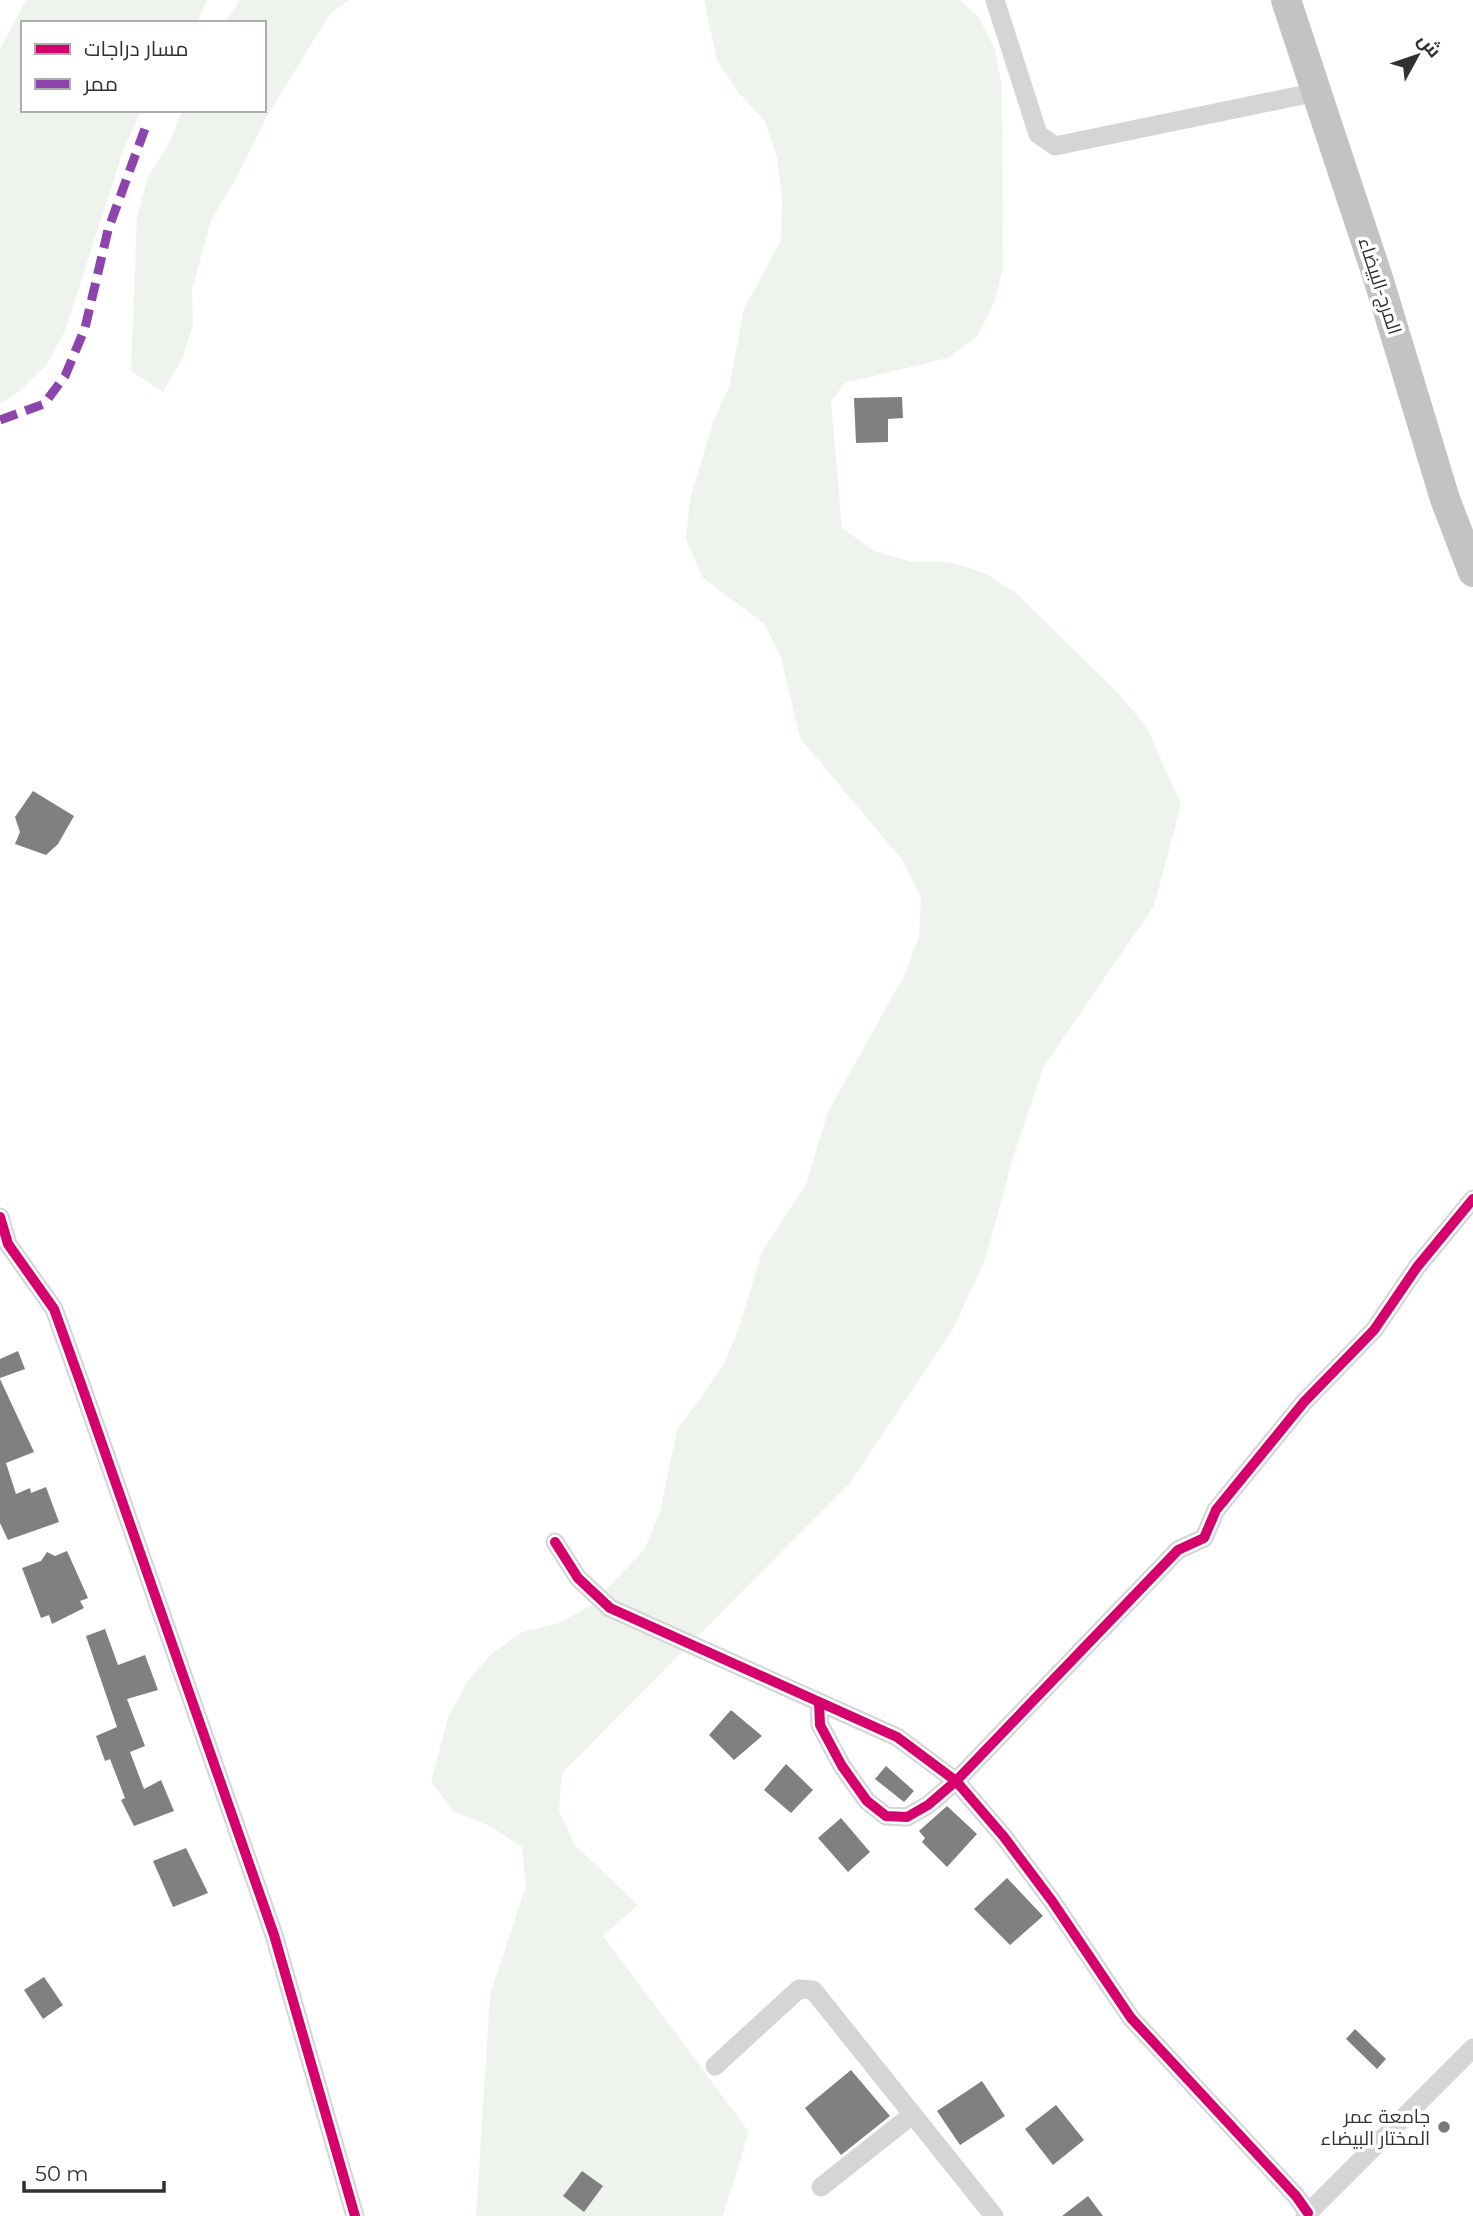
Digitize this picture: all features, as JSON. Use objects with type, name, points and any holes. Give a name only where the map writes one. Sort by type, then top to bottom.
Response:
[{"type":"highway","name":"المرج-البيضاء","points":[[1286,0],[1445,499],[1473,572]]},
{"type":"street","points":[[995,0],[1038,135],[1055,146],[1317,92]]},
{"type":"street","points":[[819,1702],[820,1725],[842,1766],[867,1801],[886,1816],[907,1817],[928,1805],[956,1781],[1178,1550],[1204,1538],[1216,1510],[1304,1402],[1374,1330],[1417,1267],[1473,1199]]},
{"type":"street","points":[[0,1217],[8,1244],[54,1309],[81,1384],[274,1934],[355,2216]]},
{"type":"street","points":[[555,1542],[578,1577],[610,1608],[897,1737],[956,1781],[1004,1837],[1044,1890],[1131,2018],[1296,2196],[1307,2215],[1473,2048]]},
{"type":"street","points":[[715,2066],[799,1989],[813,1990],[994,2216]]},
{"type":"street","points":[[821,2187],[912,2115]]},
{"type":"shaded area","points":[[26,0],[207,0],[198,21],[21,21],[21,112],[140,112],[123,151],[65,331],[47,364],[21,390],[0,404],[0,49]]},
{"type":"shaded area","points":[[240,0],[349,0],[330,14],[267,116],[233,184],[212,218],[192,289],[193,325],[182,359],[163,392],[131,371],[137,217],[148,177],[168,145],[182,112],[266,112],[266,21],[226,21]]},
{"type":"shaded area","points":[[704,0],[960,0],[978,16],[995,49],[1002,88],[1003,268],[994,303],[977,337],[947,358],[845,383],[831,401],[842,528],[874,551],[911,562],[948,562],[985,573],[1017,594],[1119,694],[1147,728],[1181,805],[1154,906],[1044,1066],[1015,1151],[985,1260],[953,1329],[849,1484],[562,1773],[559,1811],[575,1845],[638,1905],[603,1936],[749,2132],[723,2216],[476,2216],[490,1995],[526,1886],[522,1847],[490,1826],[454,1812],[431,1781],[448,1718],[466,1683],[491,1654],[522,1632],[559,1623],[591,1605],[644,1550],[660,1512],[677,1430],[723,1366],[739,1328],[762,1252],[806,1184],[828,1112],[905,974],[919,936],[921,897],[903,861],[800,738],[781,658],[765,624],[702,577],[686,539],[690,500],[713,422],[729,387],[744,309],[781,240],[782,197],[777,158],[765,121],[738,92],[717,60]]},
{"type":"building","points":[[902,397],[903,418],[888,419],[888,442],[856,443],[854,398]]},
{"type":"building","points":[[33,791],[74,816],[58,844],[46,855],[15,844],[20,832],[15,817]]},
{"type":"building","points":[[18,1351],[25,1369],[0,1378],[0,1359]]},
{"type":"building","points":[[0,1379],[34,1452],[6,1463],[16,1494],[30,1488],[31,1493],[46,1487],[59,1522],[8,1540],[0,1523]]},
{"type":"building","points":[[67,1551],[88,1598],[80,1601],[84,1608],[52,1624],[49,1615],[41,1618],[22,1568],[41,1561],[47,1552],[55,1556]]},
{"type":"building","points":[[105,1629],[118,1665],[145,1655],[158,1690],[127,1699],[145,1746],[130,1752],[144,1789],[161,1780],[174,1811],[134,1826],[121,1800],[125,1798],[110,1759],[105,1761],[96,1736],[117,1727],[86,1636]]},
{"type":"building","points":[[731,1710],[762,1736],[734,1760],[709,1735]]},
{"type":"building","points":[[786,1764],[813,1790],[791,1813],[764,1790]]},
{"type":"building","points":[[886,1766],[914,1791],[904,1802],[875,1779]]},
{"type":"building","points":[[947,1806],[977,1834],[947,1867],[922,1842],[925,1838],[919,1831]]},
{"type":"building","points":[[841,1818],[870,1852],[848,1872],[818,1838]]},
{"type":"building","points":[[186,1848],[208,1893],[173,1907],[153,1861]]},
{"type":"building","points":[[1007,1878],[1043,1916],[1010,1945],[974,1909]]},
{"type":"building","points":[[44,1977],[63,2005],[43,2019],[24,1990]]},
{"type":"building","points":[[1355,2029],[1386,2059],[1377,2069],[1346,2039]]},
{"type":"building","points":[[851,2070],[890,2116],[841,2155],[805,2108]]},
{"type":"building","points":[[982,2081],[1005,2116],[960,2145],[937,2111]]},
{"type":"building","points":[[1056,2105],[1084,2140],[1053,2165],[1025,2129]]},
{"type":"building","points":[[582,2171],[603,2186],[584,2212],[563,2196]]},
{"type":"building","points":[[1088,2196],[1103,2216],[1062,2216]]},
{"type":"marked path","points":[[0,420],[44,404],[65,376],[85,328],[108,230],[147,123]]},
{"type":"cycle path","points":[[819,1702],[820,1725],[842,1766],[867,1801],[886,1816],[907,1817],[928,1805],[956,1781],[1178,1550],[1204,1538],[1216,1510],[1304,1402],[1374,1330],[1417,1267],[1473,1199]]},
{"type":"cycle path","points":[[0,1217],[8,1244],[54,1309],[81,1384],[274,1935],[355,2216]]},
{"type":"cycle path","points":[[555,1542],[578,1578],[610,1608],[897,1737],[956,1781],[1004,1837],[1052,1901],[1131,2018],[1296,2196],[1308,2213]]},
{"type":"place","name":"جامعة عمر المختار البيضاء","points":[[1444,2127]]}]
